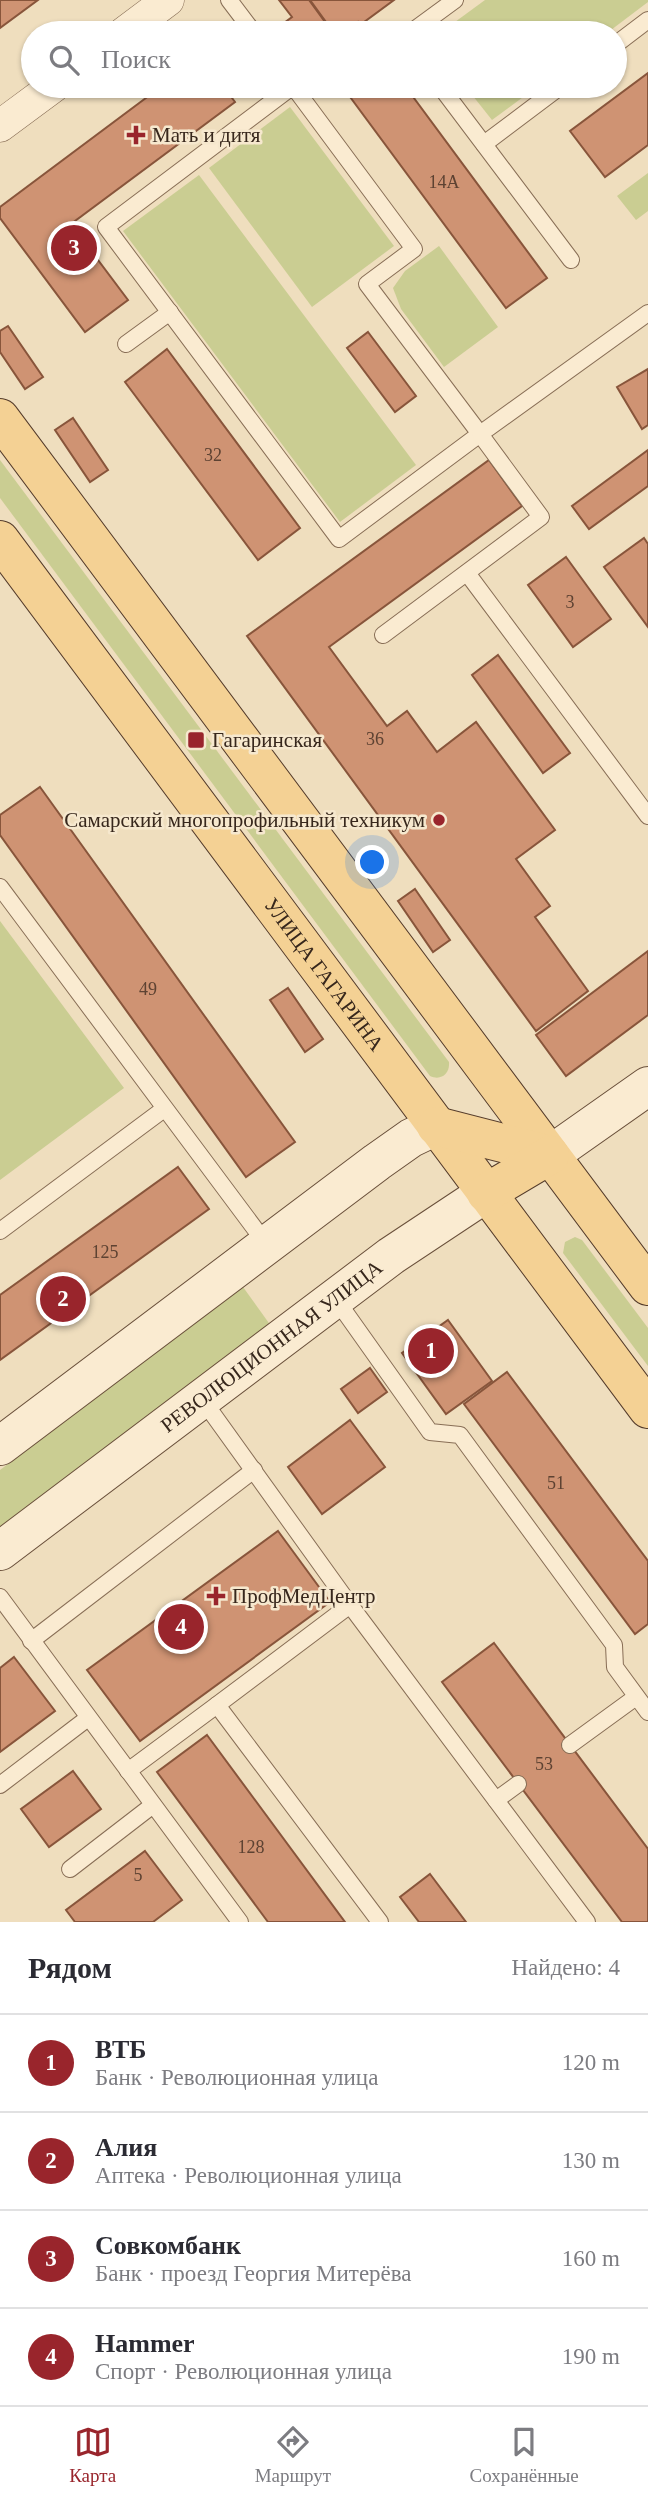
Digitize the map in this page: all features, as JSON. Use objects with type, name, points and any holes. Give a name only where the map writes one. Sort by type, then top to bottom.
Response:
[{"type":"main road","points":[[0,418],[648,1286]]},
{"type":"main road","name":"УЛИЦА ГАГАРИНА","points":[[0,540],[648,1409]]},
{"type":"main road","name":"РЕВОЛЮЦИОННАЯ УЛИЦА","points":[[0,1551],[427,1230],[550,1155],[648,1086]]},
{"type":"main road","points":[[0,1446],[402,1144],[436,1126],[550,1155]]},
{"type":"street","points":[[140,21],[168,0]]},
{"type":"street","points":[[0,126],[38,98]]},
{"type":"lane","points":[[229,0],[245,21]]},
{"type":"lane","points":[[426,21],[455,0]]},
{"type":"lane","points":[[627,36],[648,20]]},
{"type":"lane","points":[[277,98],[106,227],[339,538],[648,313]]},
{"type":"lane","points":[[302,98],[414,249],[367,284],[541,517],[383,635]]},
{"type":"lane","points":[[449,98],[571,260]]},
{"type":"lane","points":[[484,144],[545,98]]},
{"type":"lane","points":[[126,344],[170,312]]},
{"type":"lane","points":[[467,573],[648,816]]},
{"type":"lane","points":[[0,887],[267,1245]]},
{"type":"lane","points":[[0,1231],[164,1109]]},
{"type":"lane","points":[[335,1298],[430,1432],[460,1435],[614,1645],[615,1667],[648,1712]]},
{"type":"lane","points":[[202,1399],[350,1605],[587,1922]]},
{"type":"lane","points":[[31,1641],[254,1470]]},
{"type":"lane","points":[[0,1597],[153,1805],[231,1919]]},
{"type":"lane","points":[[128,1771],[350,1605]]},
{"type":"lane","points":[[570,1745],[636,1696]]},
{"type":"lane","points":[[217,1705],[380,1922]]},
{"type":"lane","points":[[0,1785],[88,1717]]},
{"type":"lane","points":[[496,1800],[518,1784]]},
{"type":"lane","points":[[70,1869],[153,1805]]},
{"type":"green space","points":[[485,0],[648,0],[623,21],[456,21]]},
{"type":"green space","points":[[475,98],[522,98],[492,120]]},
{"type":"green space","points":[[290,107],[394,246],[312,307],[209,168]]},
{"type":"green space","points":[[648,173],[648,211],[636,220],[617,196]]},
{"type":"green space","points":[[199,175],[416,465],[340,522],[123,231]]},
{"type":"green space","points":[[439,246],[498,327],[444,367],[401,309],[393,288],[405,271]]},
{"type":"green space","points":[[0,460],[449,1062],[444,1075],[438,1078],[430,1076],[0,498]]},
{"type":"green space","points":[[0,921],[124,1088],[0,1180]]},
{"type":"green space","points":[[575,1237],[582,1240],[648,1328],[648,1366],[563,1253],[565,1242]]},
{"type":"green space","points":[[243,1287],[276,1333],[0,1540],[0,1470]]},
{"type":"building","points":[[0,0],[38,0],[0,28]]},
{"type":"building","points":[[279,0],[309,0],[324,21],[287,21],[292,17]]},
{"type":"building","points":[[310,0],[394,0],[365,21],[325,21]]},
{"type":"building","points":[[648,73],[648,145],[605,177],[570,131],[614,98],[627,98],[627,89]]},
{"type":"building","points":[[146,98],[232,98],[235,102],[71,224],[128,300],[85,332],[0,218],[0,207]]},
{"type":"building","points":[[351,98],[414,98],[547,278],[506,308]]},
{"type":"building","points":[[8,326],[43,377],[25,389],[0,352],[0,331]]},
{"type":"building","points":[[368,332],[416,396],[395,412],[347,348]]},
{"type":"building","points":[[167,349],[300,528],[258,560],[125,382]]},
{"type":"building","points":[[648,369],[648,425],[642,429],[617,387]]},
{"type":"building","points":[[73,418],[108,470],[90,482],[55,430]]},
{"type":"building","points":[[648,450],[648,486],[589,529],[572,506]]},
{"type":"building","points":[[489,460],[522,506],[329,647],[387,726],[407,711],[437,752],[476,722],[555,830],[516,859],[550,906],[535,917],[588,991],[536,1031],[247,636]]},
{"type":"building","points":[[644,538],[648,544],[648,627],[604,567]]},
{"type":"building","points":[[566,557],[611,619],[573,647],[528,585]]},
{"type":"building","points":[[498,655],[570,753],[543,773],[472,675]]},
{"type":"building","points":[[40,787],[295,1142],[246,1177],[0,835],[0,815]]},
{"type":"building","points":[[415,889],[450,940],[433,952],[398,901]]},
{"type":"building","points":[[648,951],[648,1015],[566,1076],[536,1035]]},
{"type":"building","points":[[288,988],[323,1039],[305,1052],[270,1000]]},
{"type":"building","points":[[178,1167],[209,1209],[0,1360],[0,1295]]},
{"type":"building","points":[[448,1320],[492,1381],[446,1414],[402,1353]]},
{"type":"building","points":[[370,1368],[387,1392],[358,1413],[341,1389]]},
{"type":"building","points":[[507,1372],[648,1561],[648,1624],[635,1634],[464,1404]]},
{"type":"building","points":[[350,1420],[385,1467],[322,1514],[288,1467]]},
{"type":"building","points":[[278,1531],[330,1602],[140,1741],[87,1670]]},
{"type":"building","points":[[494,1643],[648,1849],[648,1922],[622,1922],[442,1682]]},
{"type":"building","points":[[14,1657],[55,1711],[0,1752],[0,1668]]},
{"type":"building","points":[[207,1735],[345,1922],[268,1922],[157,1772]]},
{"type":"building","points":[[73,1771],[101,1809],[49,1847],[21,1809]]},
{"type":"building","points":[[145,1851],[182,1900],[153,1922],[75,1922],[66,1910]]},
{"type":"building","points":[[430,1874],[466,1922],[419,1922],[400,1897]]},
{"type":"place","name":"Мать и дитя","points":[[136,135]]},
{"type":"place","name":"Совкомбанк","points":[[74,248]]},
{"type":"place","name":"Гагаринская","points":[[196,740]]},
{"type":"place","name":"Самарский многопрофильный техникум","points":[[439,820]]},
{"type":"place","name":"Алия","points":[[63,1299]]},
{"type":"place","name":"ВТБ","points":[[431,1351]]},
{"type":"place","name":"ПрофМедЦентр","points":[[216,1596]]},
{"type":"place","name":"Hammer","points":[[181,1627]]}]
